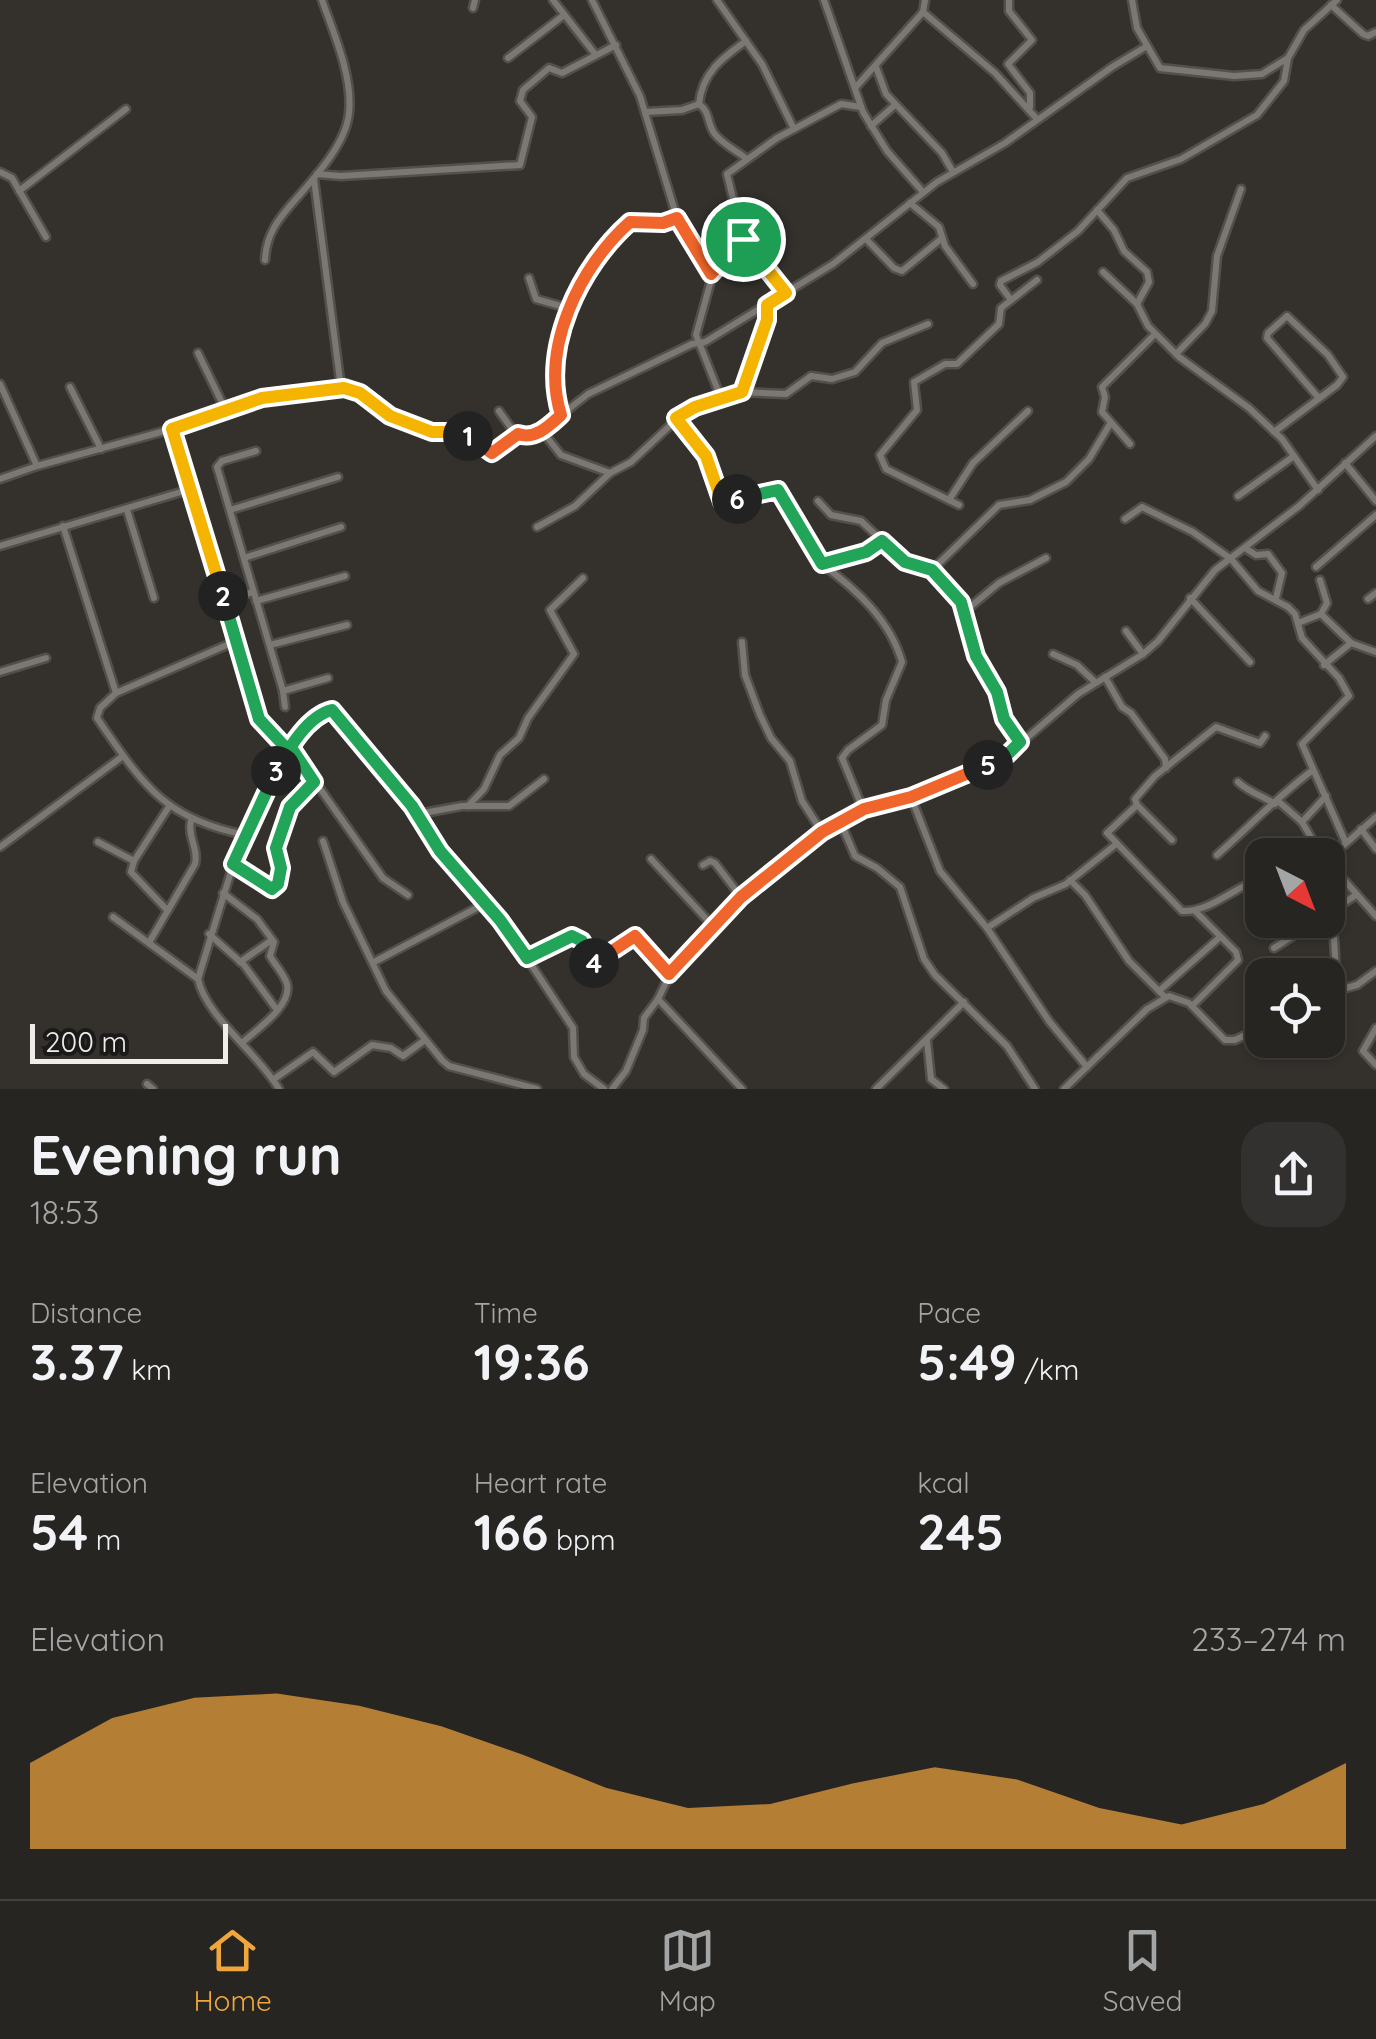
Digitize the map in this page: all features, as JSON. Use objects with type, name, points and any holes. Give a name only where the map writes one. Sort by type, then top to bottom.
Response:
[{"type":"street","points":[[265,260],[266,243],[273,228],[338,142],[350,112],[347,82],[322,0]]},
{"type":"street","points":[[552,0],[595,54]]},
{"type":"street","points":[[592,0],[645,112],[677,218],[711,274]]},
{"type":"street","points":[[717,0],[771,80],[794,129]]},
{"type":"street","points":[[824,0],[870,126],[923,192]]},
{"type":"street","points":[[856,88],[923,12],[924,0]]},
{"type":"street","points":[[1009,0],[1008,11],[1032,40],[1008,64],[1028,90],[1030,108]]},
{"type":"street","points":[[1132,0],[1137,28],[1160,68],[1256,75],[1288,58]]},
{"type":"street","points":[[1011,300],[1001,281],[1049,254],[1078,231],[1126,178],[1182,158],[1256,115],[1284,81],[1288,58],[1304,30],[1334,3],[1363,34],[1376,32]]},
{"type":"street","points":[[923,12],[1030,108],[1037,119]]},
{"type":"street","points":[[508,58],[564,15]]},
{"type":"street","points":[[699,104],[703,82],[723,58],[746,41]]},
{"type":"street","points":[[315,176],[520,164],[532,120],[520,101],[521,94],[549,68],[562,73],[616,44]]},
{"type":"street","points":[[499,411],[518,434],[528,437],[588,394],[698,344],[786,293],[866,238],[923,192],[1006,143],[1147,46]]},
{"type":"street","points":[[876,68],[895,105],[942,152],[953,172]]},
{"type":"street","points":[[645,112],[682,110],[699,104]]},
{"type":"street","points":[[699,104],[707,110],[718,137],[747,159]]},
{"type":"street","points":[[786,293],[743,239],[727,174],[794,129],[844,104],[862,107]]},
{"type":"street","points":[[870,126],[895,105]]},
{"type":"street","points":[[20,191],[126,108]]},
{"type":"street","points":[[0,172],[12,178],[46,238]]},
{"type":"street","points":[[315,176],[341,388]]},
{"type":"street","points":[[1176,354],[1212,311],[1218,256],[1240,189]]},
{"type":"street","points":[[910,204],[936,224],[972,284]]},
{"type":"street","points":[[1097,210],[1114,230],[1124,251],[1147,272],[1147,288],[1136,304]]},
{"type":"street","points":[[561,415],[554,374],[570,309],[585,273],[630,222],[663,223],[677,218]]},
{"type":"street","points":[[866,238],[894,268],[902,271],[942,239]]},
{"type":"street","points":[[722,398],[698,344],[697,326],[711,274],[743,239]]},
{"type":"street","points":[[1103,272],[1136,304],[1155,334],[1176,354],[1249,408],[1274,432],[1318,490]]},
{"type":"street","points":[[530,278],[536,299],[570,309]]},
{"type":"street","points":[[959,506],[886,469],[880,456],[917,410],[912,384],[945,364],[957,364],[999,324],[999,310],[1037,280]]},
{"type":"street","points":[[742,392],[767,320],[767,305]]},
{"type":"street","points":[[1274,432],[1341,381],[1342,373],[1286,316],[1268,333],[1268,338],[1318,398]]},
{"type":"street","points":[[537,527],[575,506],[610,473],[632,462],[676,418],[695,407],[742,392],[782,394],[811,376],[828,379],[855,372],[882,343],[928,324]]},
{"type":"street","points":[[1130,444],[1102,412],[1102,387],[1155,334]]},
{"type":"street","points":[[198,353],[226,411]]},
{"type":"street","points":[[0,384],[38,466]]},
{"type":"street","points":[[70,387],[100,449]]},
{"type":"street","points":[[0,479],[172,429],[262,398],[341,388],[360,393],[388,415],[432,432],[464,433],[489,453],[518,434]]},
{"type":"street","points":[[949,500],[973,463],[1028,411]]},
{"type":"street","points":[[676,418],[706,456],[722,502],[778,490],[822,564],[876,611],[886,625],[902,662],[886,700],[882,725],[842,758],[864,809]]},
{"type":"street","points":[[932,570],[1000,505],[1030,500],[1066,482],[1089,459],[1110,424]]},
{"type":"street","points":[[172,429],[261,724],[288,748],[383,878],[408,895]]},
{"type":"street","points":[[542,430],[561,455],[610,473]]},
{"type":"street","points":[[279,1089],[204,995],[198,979],[209,934],[246,835],[288,748],[322,713],[332,710],[358,738],[418,814],[440,851],[486,903],[573,1028],[574,1057],[584,1074],[608,1089],[626,1071],[644,1018],[669,974],[741,897],[840,821],[864,809],[911,797],[1003,758],[1095,682],[1143,654],[1205,579],[1318,490],[1376,436]]},
{"type":"street","points":[[256,451],[218,464],[284,691],[285,706]]},
{"type":"street","points":[[1238,496],[1294,456]]},
{"type":"street","points":[[1346,463],[1376,501]]},
{"type":"street","points":[[230,510],[338,478]]},
{"type":"street","points":[[0,546],[191,489]]},
{"type":"street","points":[[818,501],[827,513],[859,520],[905,562],[932,570],[953,591],[976,656],[997,692],[1004,719],[1020,742]]},
{"type":"street","points":[[1124,519],[1142,507],[1184,526],[1231,559],[1258,591],[1288,607],[1302,638],[1349,694],[1303,742],[1313,770],[1346,841],[1376,817]]},
{"type":"street","points":[[127,510],[154,598]]},
{"type":"street","points":[[1316,567],[1376,516]]},
{"type":"street","points":[[63,526],[116,693]]},
{"type":"street","points":[[244,558],[341,528]]},
{"type":"street","points":[[822,564],[866,552],[882,541]]},
{"type":"street","points":[[1246,548],[1256,555],[1268,554],[1282,573],[1276,598]]},
{"type":"street","points":[[963,612],[999,582],[1046,558]]},
{"type":"street","points":[[256,601],[345,576]]},
{"type":"street","points":[[468,806],[484,789],[500,755],[519,738],[528,718],[574,654],[550,610],[584,578]]},
{"type":"street","points":[[1298,623],[1320,614],[1327,604],[1320,580]]},
{"type":"street","points":[[225,600],[253,592]]},
{"type":"street","points":[[1368,599],[1376,593]]},
{"type":"street","points":[[1190,598],[1250,662]]},
{"type":"street","points":[[1320,614],[1351,643],[1376,652]]},
{"type":"street","points":[[270,645],[347,625]]},
{"type":"street","points":[[1126,631],[1143,654]]},
{"type":"street","points":[[236,641],[116,693],[97,716],[142,780],[170,806],[191,820],[246,835]]},
{"type":"street","points":[[742,642],[744,675],[760,716],[771,738],[790,761],[802,800],[822,832]]},
{"type":"street","points":[[1324,664],[1351,643]]},
{"type":"street","points":[[1053,654],[1077,666],[1095,682]]},
{"type":"street","points":[[0,672],[46,658]]},
{"type":"street","points":[[1105,677],[1122,706],[1166,759],[1166,768]]},
{"type":"street","points":[[284,691],[328,678]]},
{"type":"street","points":[[1172,840],[1137,805],[1137,796],[1216,726],[1260,743],[1266,736]]},
{"type":"street","points":[[0,847],[124,756]]},
{"type":"street","points":[[1216,855],[1313,770]]},
{"type":"street","points":[[418,814],[468,806],[508,806],[544,779]]},
{"type":"street","points":[[233,864],[270,888],[276,887],[281,868],[276,848],[289,812],[314,782]]},
{"type":"street","points":[[1238,782],[1250,793],[1276,802],[1302,822],[1311,838]]},
{"type":"street","points":[[1302,822],[1326,796]]},
{"type":"street","points":[[911,797],[940,871],[988,928],[1049,1021],[1087,1068]]},
{"type":"street","points":[[1137,805],[1107,833],[1181,910],[1196,912],[1245,884]]},
{"type":"street","points":[[167,910],[131,872],[134,861],[170,806]]},
{"type":"street","points":[[150,941],[196,864],[197,854],[188,833],[191,820]]},
{"type":"street","points":[[840,821],[855,856],[900,887],[924,959],[1007,1046],[1036,1089]]},
{"type":"street","points":[[1360,830],[1376,849]]},
{"type":"street","points":[[323,841],[343,902],[392,1000],[446,1064],[536,1089]]},
{"type":"street","points":[[98,842],[134,861]]},
{"type":"street","points":[[988,928],[1032,898],[1070,880],[1115,845]]},
{"type":"street","points":[[651,859],[712,925]]},
{"type":"street","points":[[703,865],[715,863],[741,897]]},
{"type":"street","points":[[1070,880],[1085,895],[1134,966],[1162,994],[1192,1006],[1228,1041],[1245,1034]]},
{"type":"street","points":[[1345,884],[1376,916]]},
{"type":"street","points":[[223,893],[258,918],[272,940],[270,956],[288,990],[277,1010],[243,1042]]},
{"type":"street","points":[[1345,902],[1356,895]]},
{"type":"street","points":[[374,962],[486,903]]},
{"type":"street","points":[[1192,1006],[1237,964],[1236,952],[1196,912]]},
{"type":"street","points":[[114,917],[198,979]]},
{"type":"street","points":[[209,934],[240,962],[277,1010]]},
{"type":"street","points":[[527,958],[572,936],[582,941],[590,960],[597,964],[635,936],[669,974]]},
{"type":"street","points":[[1064,1089],[1219,938]]},
{"type":"street","points":[[1274,948],[1290,938]]},
{"type":"street","points":[[240,962],[272,940]]},
{"type":"street","points":[[1345,988],[1357,985],[1376,971]]},
{"type":"street","points":[[658,999],[742,1089]]},
{"type":"street","points":[[876,1089],[964,1002]]},
{"type":"street","points":[[1376,1028],[1363,1050],[1376,1065]]},
{"type":"street","points":[[274,1080],[313,1052],[334,1072],[372,1045],[391,1048],[402,1056],[426,1040]]},
{"type":"street","points":[[926,1040],[931,1079],[944,1089]]},
{"type":"route","points":[[743,239],[711,274],[677,218],[658,224],[630,222],[585,273],[570,309],[554,374],[561,415],[536,434],[518,434],[496,452],[489,453],[463,432],[441,434],[390,416],[360,393],[344,388],[262,398],[172,429],[261,724],[287,749],[290,746],[314,782],[290,807],[276,848],[281,868],[276,887],[270,888],[233,864],[287,749],[322,713],[332,710],[412,806],[440,851],[500,920],[527,958],[552,943],[576,936],[590,960],[597,964],[635,936],[669,974],[741,897],[834,824],[864,809],[937,788],[1007,755],[1020,742],[1004,719],[997,692],[976,656],[961,602],[932,570],[905,562],[882,541],[872,550],[822,564],[778,490],[722,502],[706,456],[676,418],[695,407],[742,392],[767,320],[767,305],[786,293],[743,239]]}]
